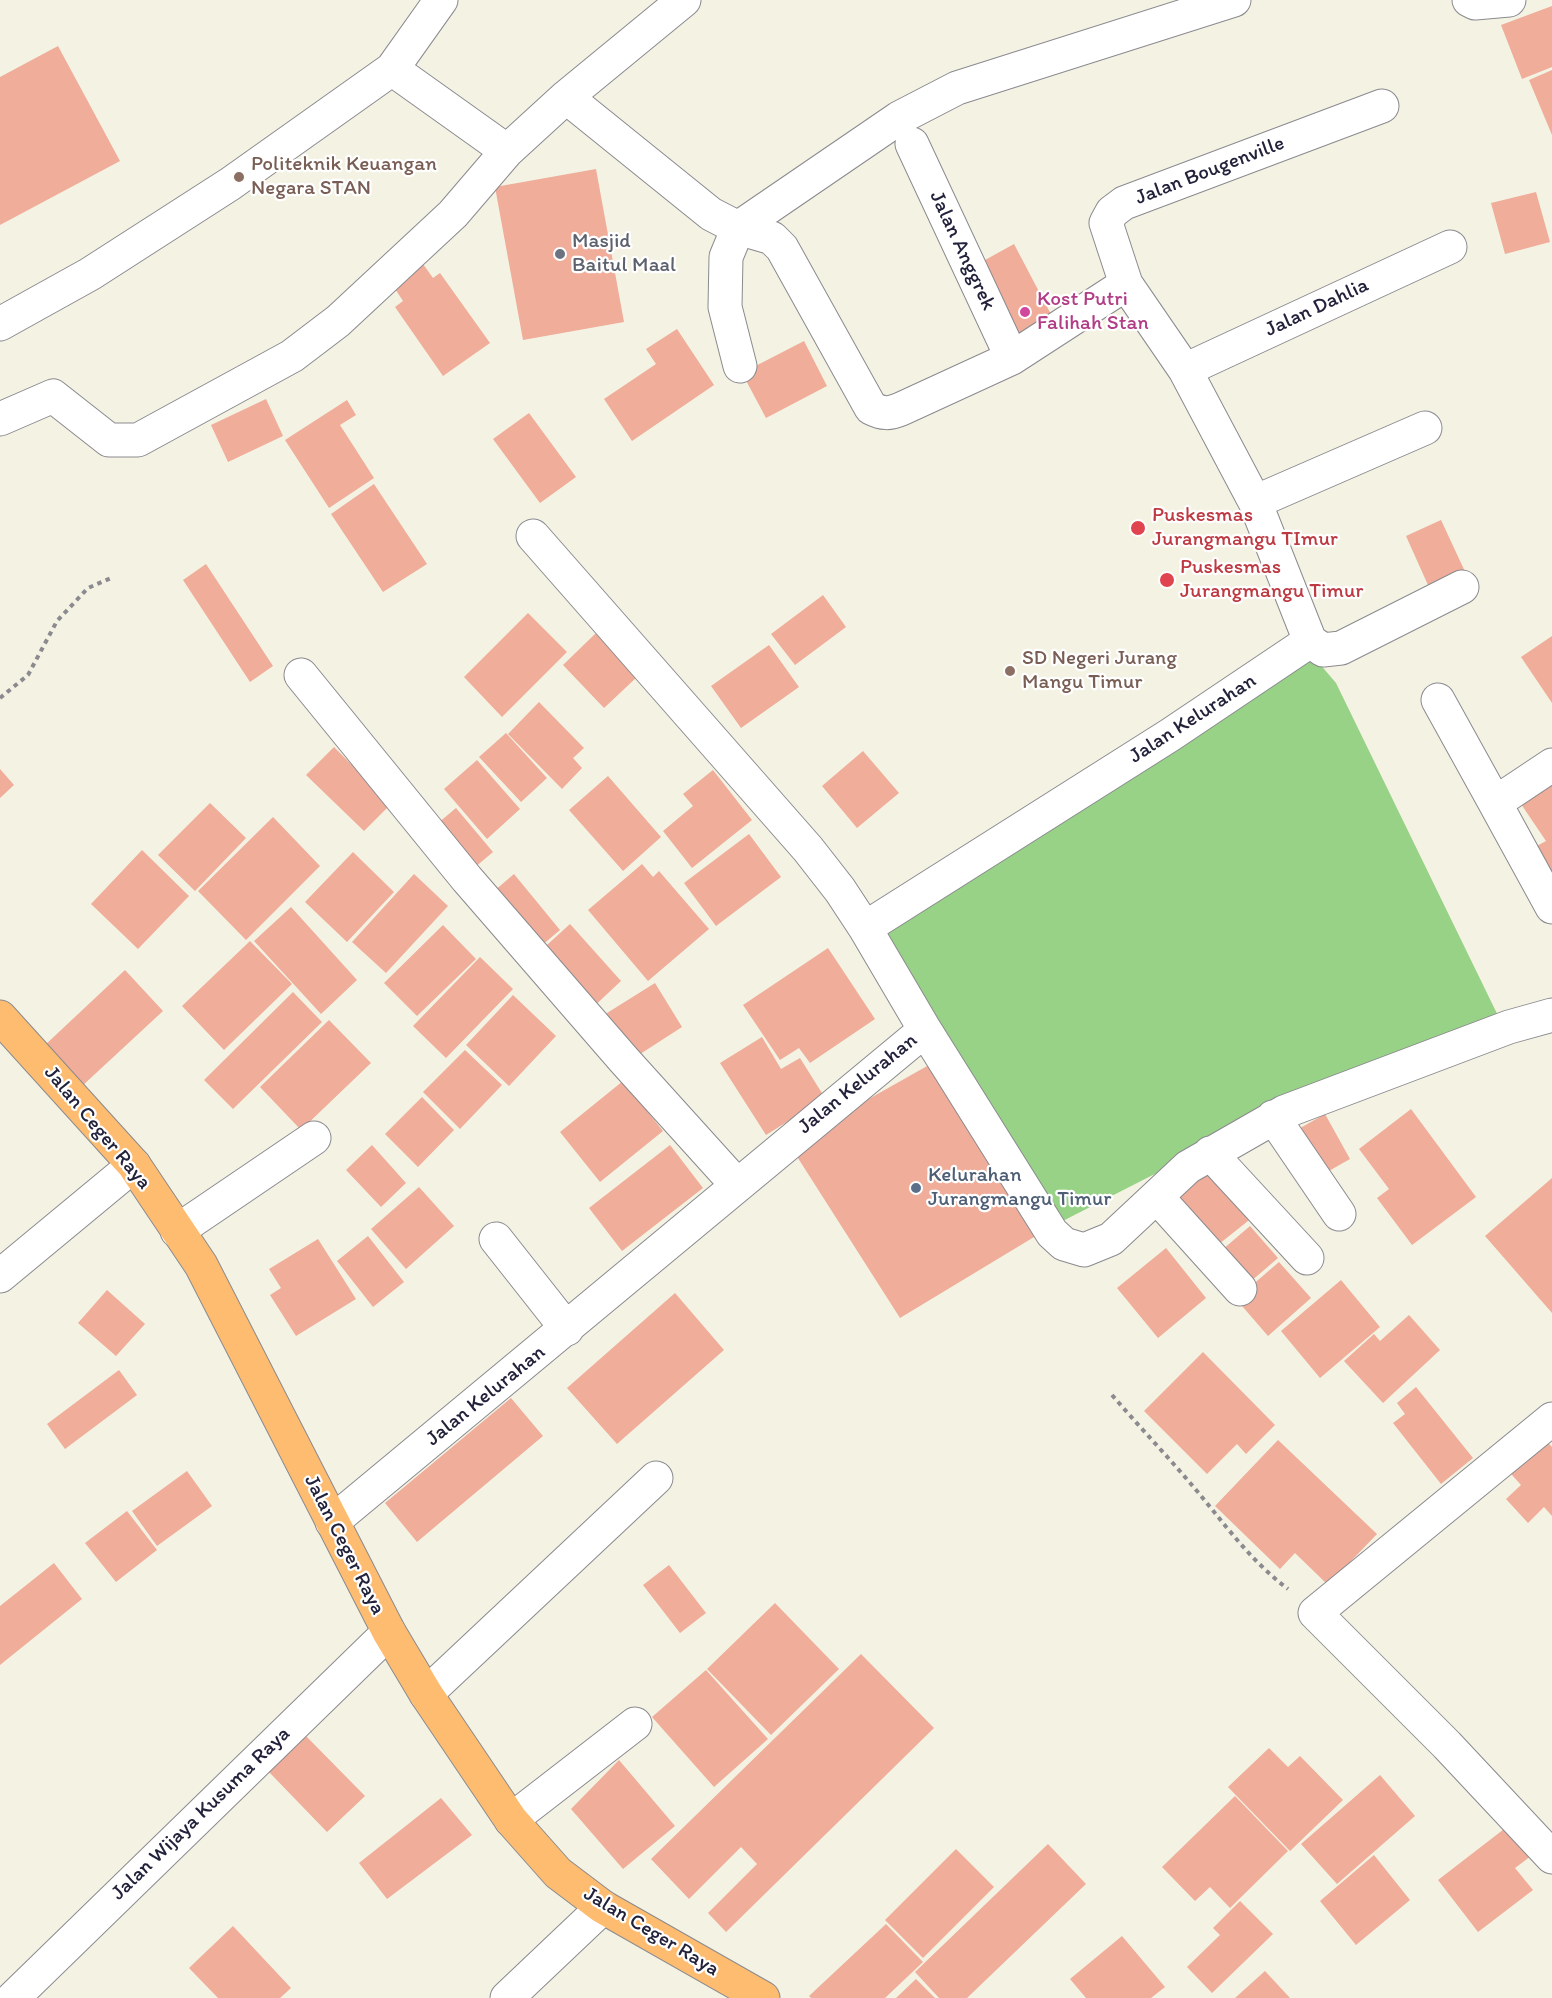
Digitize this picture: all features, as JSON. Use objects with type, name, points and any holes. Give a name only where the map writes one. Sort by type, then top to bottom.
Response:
[{"type":"main road","name":"Jalan Ceger Raya","points":[[0,1017],[134,1165],[201,1265],[389,1632],[426,1694],[511,1820],[558,1873],[603,1907],[763,1998]]},
{"type":"street","points":[[0,324],[90,274],[220,190],[392,69],[441,0]]},
{"type":"street","points":[[0,419],[53,396],[108,440],[138,440],[292,356],[338,321],[453,214],[507,151],[566,97],[684,0]]},
{"type":"street","points":[[740,366],[724,307],[726,258],[743,229],[899,118],[957,88],[1234,0]]},
{"type":"street","points":[[1469,0],[1475,3],[1509,0]]},
{"type":"street","points":[[392,69],[507,151]]},
{"type":"street","points":[[566,97],[711,214],[743,229],[772,238],[782,248],[871,408],[890,413],[1012,358],[1126,284],[1185,370],[1255,502],[1304,644],[1323,650],[1341,648],[1462,587]]},
{"type":"street","name":"Jalan Bougenville","points":[[1126,284],[1106,222],[1112,212],[1124,203],[1382,106]]},
{"type":"street","name":"Jalan Anggrek","points":[[912,144],[1012,358]]},
{"type":"street","name":"Jalan Dahlia","points":[[1185,370],[1450,247]]},
{"type":"street","points":[[1255,502],[1425,428]]},
{"type":"street","points":[[534,536],[808,849],[840,890],[865,928]]},
{"type":"street","name":"Jalan Kelurahan","points":[[332,1522],[925,1030],[865,928],[1170,735],[1304,644]]},
{"type":"street","points":[[301,675],[467,879],[624,1060],[737,1185]]},
{"type":"street","points":[[1438,700],[1552,907]]},
{"type":"street","points":[[1495,802],[1552,765]]},
{"type":"street","points":[[925,1030],[1052,1233],[1064,1244],[1084,1250],[1111,1239],[1188,1167],[1273,1117],[1509,1027],[1552,1015]]},
{"type":"street","points":[[1273,1117],[1339,1214]]},
{"type":"street","points":[[177,1231],[314,1138]]},
{"type":"street","points":[[1210,1153],[1307,1258]]},
{"type":"street","points":[[0,1276],[134,1165]]},
{"type":"street","points":[[1157,1197],[1240,1289]]},
{"type":"street","points":[[496,1239],[567,1329]]},
{"type":"street","points":[[1552,1419],[1315,1613],[1432,1730],[1552,1857]]},
{"type":"street","points":[[426,1694],[656,1478]]},
{"type":"street","name":"Jalan Wijaya Kusuma Raya","points":[[13,1998],[389,1632]]},
{"type":"street","points":[[511,1820],[635,1724]]},
{"type":"street","points":[[507,1998],[603,1907]]},
{"type":"path","points":[[0,698],[28,675],[57,621],[88,588],[111,578]]},
{"type":"path","points":[[1112,1395],[1266,1572],[1315,1613]]},
{"type":"green space","points":[[1301,642],[1336,683],[1504,1028],[1280,1110],[1051,1227],[866,920]]},
{"type":"building","points":[[1552,6],[1552,67],[1522,79],[1501,25]]},
{"type":"building","points":[[58,46],[120,161],[0,225],[0,77]]},
{"type":"building","points":[[1552,70],[1552,135],[1529,80]]},
{"type":"building","name":"Masjid Baitul Maal","points":[[596,169],[624,322],[523,340],[495,187]]},
{"type":"building","points":[[1536,192],[1550,242],[1505,254],[1491,203]]},
{"type":"building","points":[[1014,244],[1055,322],[1014,347],[976,265]]},
{"type":"building","points":[[418,257],[433,278],[440,273],[490,343],[443,376],[395,307],[403,301],[388,278]]},
{"type":"building","points":[[677,329],[714,385],[632,441],[604,399],[656,364],[646,349]]},
{"type":"building","points":[[804,341],[827,386],[766,418],[742,373]]},
{"type":"building","points":[[266,399],[283,436],[228,462],[211,425]]},
{"type":"building","points":[[347,400],[356,415],[340,425],[374,478],[329,508],[285,440]]},
{"type":"building","points":[[529,413],[576,477],[540,503],[493,439]]},
{"type":"building","points":[[374,484],[427,564],[383,592],[331,514]]},
{"type":"building","points":[[1441,520],[1468,578],[1432,594],[1406,536]]},
{"type":"building","points":[[206,564],[273,666],[250,682],[183,580]]},
{"type":"building","points":[[823,595],[846,627],[795,665],[771,634]]},
{"type":"building","points":[[528,613],[567,652],[502,717],[464,677]]},
{"type":"building","points":[[596,633],[637,677],[604,708],[563,665]]},
{"type":"building","points":[[1552,636],[1552,703],[1521,657]]},
{"type":"building","points":[[769,645],[799,687],[741,728],[711,686]]},
{"type":"building","points":[[539,702],[584,748],[573,758],[582,768],[562,789],[508,734]]},
{"type":"building","points":[[506,733],[547,778],[521,802],[479,757]]},
{"type":"building","points":[[334,747],[391,804],[364,831],[306,775]]},
{"type":"building","points":[[863,751],[899,793],[857,828],[822,786]]},
{"type":"building","points":[[477,760],[520,809],[487,839],[444,789]]},
{"type":"building","points":[[0,769],[14,785],[0,798]]},
{"type":"building","points":[[713,770],[752,820],[692,868],[663,831],[693,806],[683,794]]},
{"type":"building","points":[[608,776],[661,837],[623,871],[569,810]]},
{"type":"building","points":[[1552,783],[1552,872],[1535,847],[1546,841],[1521,804]]},
{"type":"building","points":[[210,803],[246,838],[195,891],[158,855]]},
{"type":"building","points":[[456,808],[493,852],[467,874],[431,829]]},
{"type":"building","points":[[273,817],[320,866],[246,940],[198,891]]},
{"type":"building","points":[[749,834],[781,877],[716,926],[684,883]]},
{"type":"building","points":[[142,850],[189,896],[138,949],[91,904]]},
{"type":"building","points":[[353,852],[394,892],[347,942],[305,902]]},
{"type":"building","points":[[642,864],[653,877],[659,871],[709,929],[648,981],[588,910]]},
{"type":"building","points":[[414,874],[448,906],[386,973],[352,942]]},
{"type":"building","points":[[514,874],[560,930],[534,952],[487,897]]},
{"type":"building","points":[[291,907],[357,980],[321,1014],[254,941]]},
{"type":"building","points":[[570,924],[621,981],[589,1011],[537,954]]},
{"type":"building","points":[[443,925],[476,959],[417,1016],[384,983]]},
{"type":"building","points":[[250,941],[292,984],[224,1050],[182,1006]]},
{"type":"building","points":[[828,948],[875,1019],[810,1063],[799,1048],[780,1060],[743,1005]]},
{"type":"building","points":[[480,957],[513,989],[446,1058],[413,1026]]},
{"type":"building","points":[[125,970],[163,1011],[81,1087],[44,1046]]},
{"type":"building","points":[[655,983],[682,1027],[634,1058],[599,1018]]},
{"type":"building","points":[[293,992],[322,1022],[233,1109],[204,1080]]},
{"type":"building","points":[[513,995],[556,1036],[509,1086],[466,1045]]},
{"type":"building","points":[[329,1020],[371,1063],[301,1130],[260,1087]]},
{"type":"building","points":[[762,1037],[781,1069],[800,1058],[825,1098],[766,1135],[720,1063]]},
{"type":"building","points":[[465,1050],[502,1085],[460,1129],[423,1092]]},
{"type":"building","name":"Kelurahan Jurangmangu Timur","points":[[936,1061],[1044,1231],[900,1318],[789,1144]]},
{"type":"building","points":[[623,1081],[663,1131],[600,1182],[560,1132]]},
{"type":"building","points":[[422,1097],[454,1130],[418,1167],[385,1134]]},
{"type":"building","points":[[1411,1109],[1476,1197],[1412,1245],[1377,1198],[1389,1189],[1359,1149]]},
{"type":"building","points":[[1325,1114],[1350,1159],[1320,1176],[1295,1131]]},
{"type":"building","points":[[372,1145],[406,1183],[381,1207],[346,1170]]},
{"type":"building","points":[[670,1145],[703,1188],[622,1251],[589,1208]]},
{"type":"building","points":[[1211,1168],[1253,1217],[1214,1248],[1173,1200]]},
{"type":"building","points":[[1552,1178],[1552,1313],[1485,1236]]},
{"type":"building","points":[[419,1187],[454,1226],[406,1269],[371,1229]]},
{"type":"building","points":[[1250,1226],[1278,1258],[1243,1288],[1215,1256]]},
{"type":"building","points":[[368,1236],[404,1282],[373,1307],[337,1261]]},
{"type":"building","points":[[318,1239],[356,1299],[296,1336],[270,1295],[281,1288],[269,1269]]},
{"type":"building","points":[[1166,1248],[1206,1298],[1158,1338],[1117,1288]]},
{"type":"building","points":[[1279,1262],[1311,1298],[1268,1336],[1236,1299]]},
{"type":"building","points":[[1341,1280],[1380,1327],[1320,1378],[1281,1331]]},
{"type":"building","points":[[107,1290],[145,1324],[116,1356],[78,1323]]},
{"type":"building","points":[[675,1293],[724,1350],[617,1444],[567,1388]]},
{"type":"building","points":[[1409,1315],[1440,1350],[1383,1403],[1344,1361],[1374,1334],[1380,1341]]},
{"type":"building","points":[[1203,1352],[1275,1425],[1246,1454],[1237,1444],[1207,1474],[1144,1411]]},
{"type":"building","points":[[119,1370],[137,1395],[65,1449],[47,1424]]},
{"type":"building","points":[[1416,1387],[1473,1458],[1441,1484],[1393,1423],[1405,1414],[1397,1403]]},
{"type":"building","points":[[511,1398],[543,1436],[417,1542],[385,1503]]},
{"type":"building","points":[[1539,1433],[1552,1447],[1552,1516],[1544,1507],[1528,1523],[1506,1499],[1521,1485],[1504,1466]]},
{"type":"building","points":[[1278,1440],[1377,1534],[1328,1585],[1295,1553],[1280,1569],[1215,1506]]},
{"type":"building","points":[[187,1471],[212,1506],[157,1546],[132,1511]]},
{"type":"building","points":[[127,1511],[157,1550],[116,1582],[85,1543]]},
{"type":"building","points":[[54,1563],[82,1599],[0,1665],[0,1606]]},
{"type":"building","points":[[669,1565],[706,1613],[680,1633],[643,1585]]},
{"type":"building","points":[[775,1603],[839,1669],[771,1735],[707,1669]]},
{"type":"building","points":[[861,1654],[934,1728],[726,1932],[708,1913],[757,1864],[741,1847],[689,1899],[651,1859]]},
{"type":"building","points":[[706,1670],[768,1739],[714,1787],[652,1717]]},
{"type":"building","points":[[306,1736],[365,1796],[327,1832],[269,1772]]},
{"type":"building","points":[[1269,1748],[1288,1767],[1300,1756],[1343,1800],[1290,1851],[1228,1787]]},
{"type":"building","points":[[619,1760],[675,1826],[623,1869],[571,1809]]},
{"type":"building","points":[[1380,1775],[1415,1816],[1337,1884],[1301,1844]]},
{"type":"building","points":[[1235,1796],[1288,1851],[1230,1908],[1210,1887],[1195,1901],[1162,1867]]},
{"type":"building","points":[[441,1798],[472,1835],[387,1899],[359,1863]]},
{"type":"building","points":[[1508,1826],[1531,1856],[1515,1868],[1533,1890],[1478,1932],[1438,1880]]},
{"type":"building","points":[[1048,1844],[1086,1884],[967,1998],[939,1998],[915,1972]]},
{"type":"building","points":[[956,1849],[994,1887],[923,1958],[885,1920]]},
{"type":"building","points":[[1374,1855],[1410,1900],[1356,1945],[1320,1901]]},
{"type":"building","points":[[1240,1901],[1273,1934],[1212,1993],[1187,1967],[1220,1935],[1213,1928]]},
{"type":"building","points":[[886,1924],[923,1962],[885,1998],[811,1998],[809,1996]]},
{"type":"building","points":[[233,1926],[291,1988],[280,1998],[218,1998],[189,1968]]},
{"type":"building","points":[[1122,1936],[1165,1987],[1151,1998],[1086,1998],[1070,1979]]},
{"type":"building","points":[[1265,1971],[1290,1998],[1235,1998]]},
{"type":"building","points":[[916,1979],[935,1998],[896,1998]]},
{"type":"place","name":"Politeknik Keuangan Negara STAN","points":[[239,177]]},
{"type":"place","name":"Masjid Baitul Maal","points":[[560,254]]},
{"type":"place","name":"Kost Putri Falihah Stan","points":[[1025,312]]},
{"type":"place","name":"Puskesmas Jurangmangu TImur","points":[[1138,528]]},
{"type":"place","name":"Puskesmas Jurangmangu Timur","points":[[1167,580]]},
{"type":"place","name":"SD Negeri Jurang Mangu Timur","points":[[1010,671]]},
{"type":"place","name":"Kelurahan Jurangmangu Timur","points":[[916,1188]]}]
